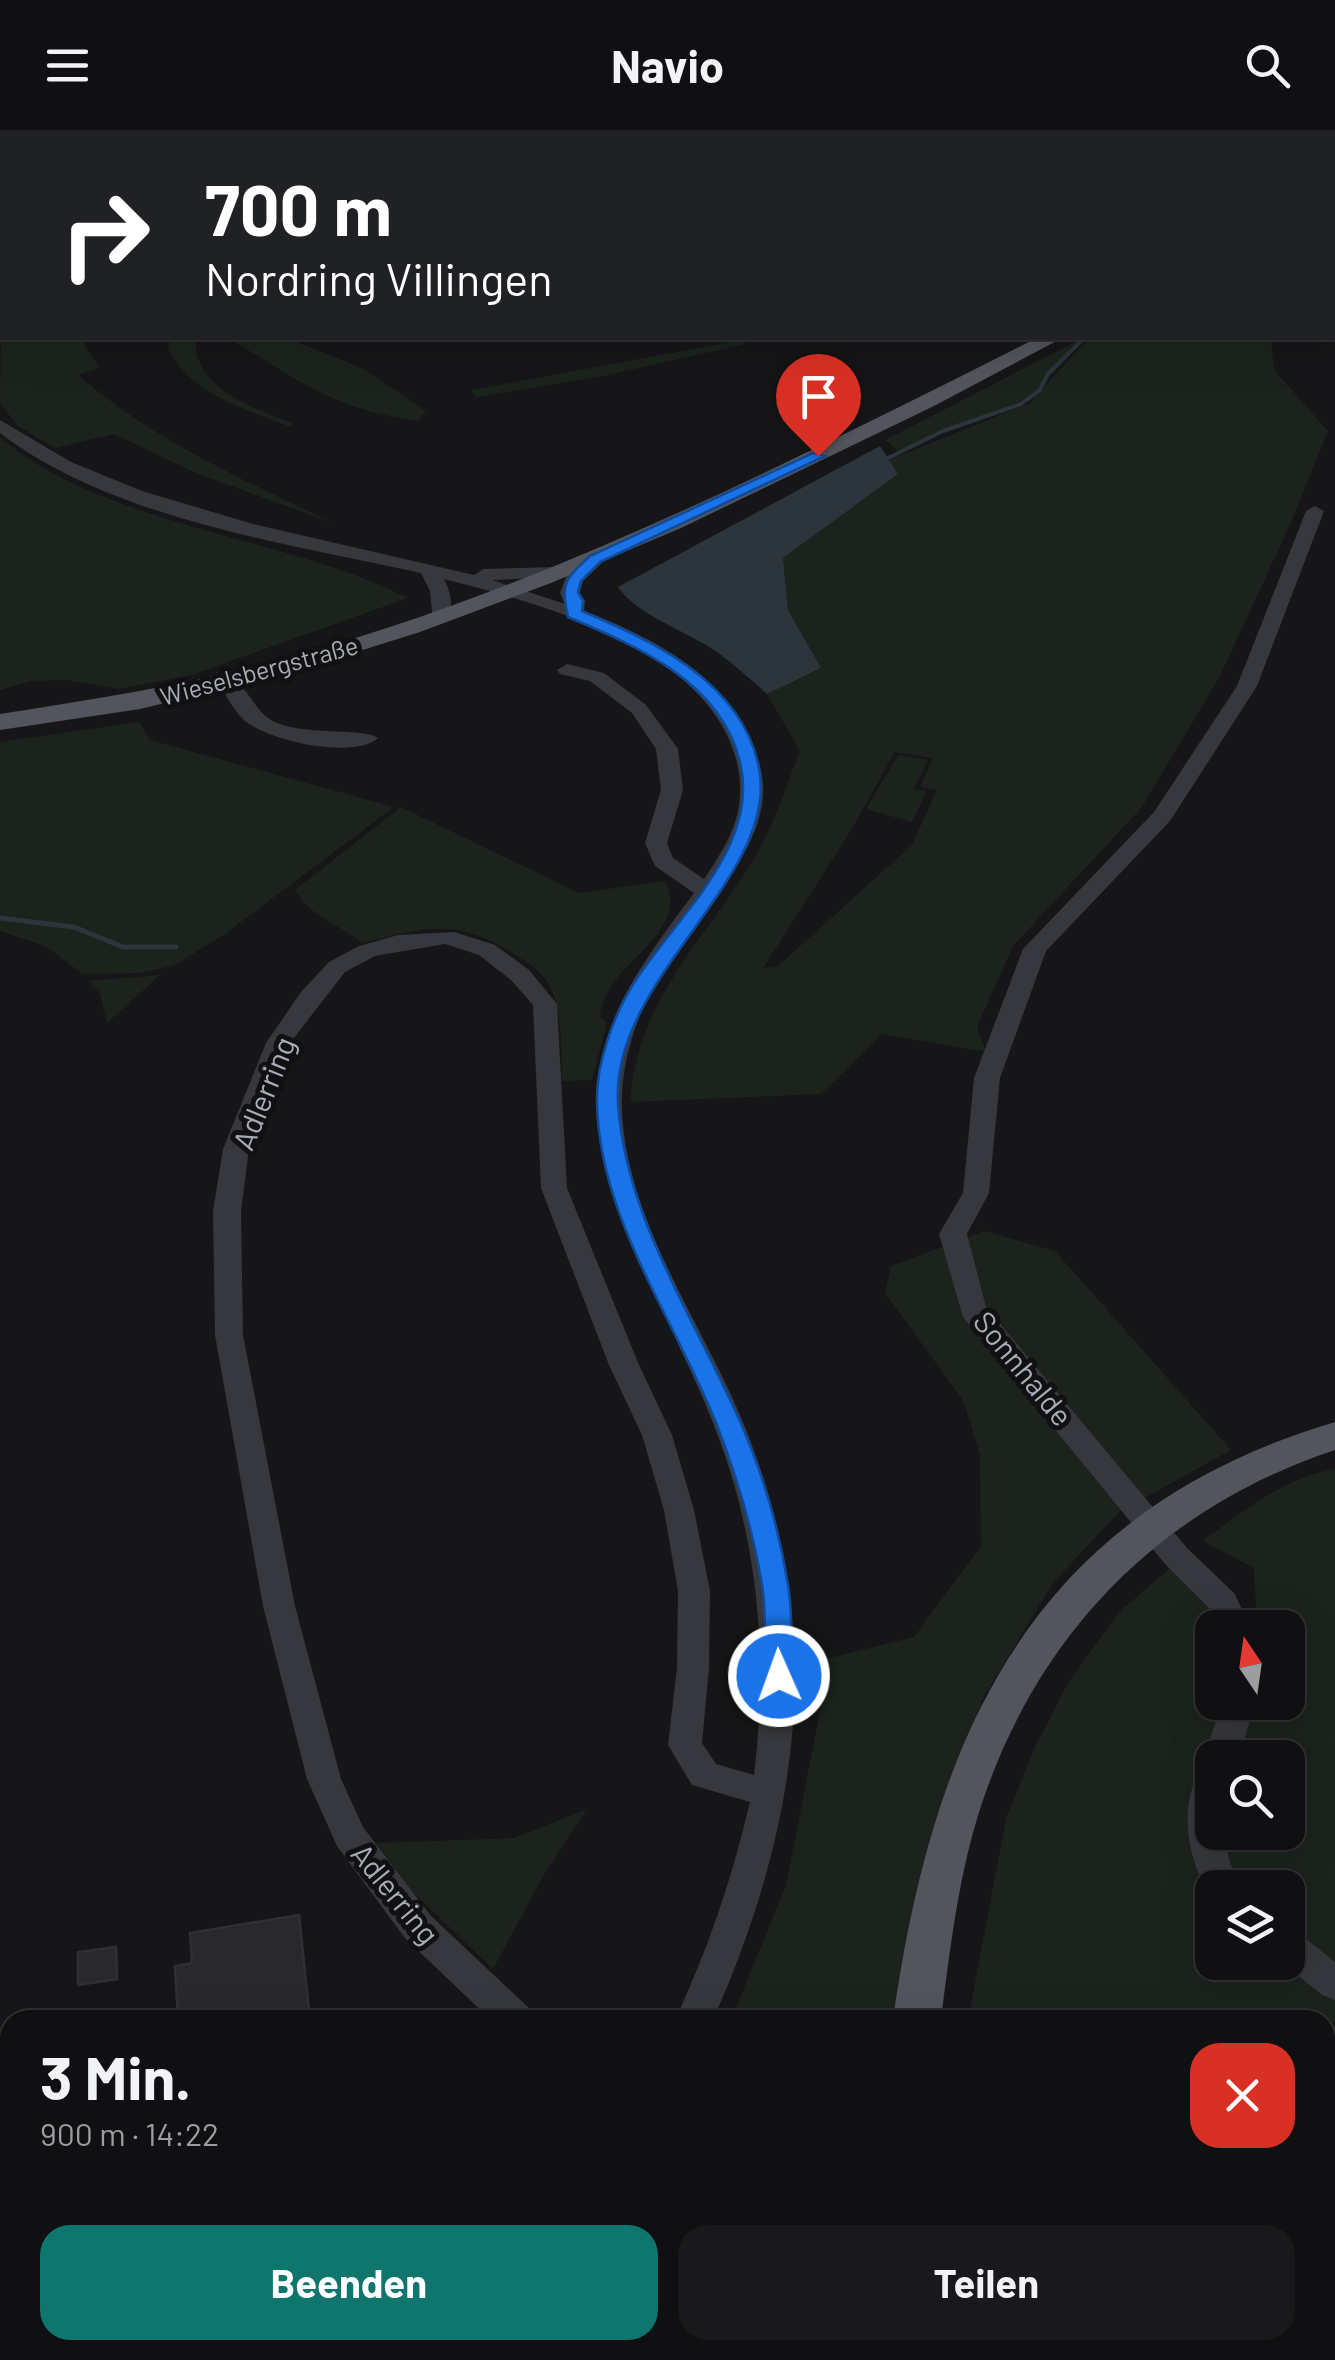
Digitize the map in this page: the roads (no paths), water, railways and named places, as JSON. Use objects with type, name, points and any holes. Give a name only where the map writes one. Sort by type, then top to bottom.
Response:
[{"type":"main road","name":"Wieselsbergstraße","points":[[0,722],[134,704],[228,682],[511,592],[595,559],[786,473],[1048,340]]},
{"type":"main road","points":[[918,2010],[927,1944],[956,1821],[984,1741],[1030,1654],[1112,1562],[1152,1524],[1213,1482],[1275,1454],[1335,1436]]},
{"type":"street","points":[[0,425],[67,468],[167,506],[427,569],[574,613],[632,638],[676,663],[711,694],[742,738],[750,765],[753,799],[737,847],[640,989],[613,1058],[607,1100],[617,1170],[634,1220],[728,1423],[755,1496],[776,1588],[778,1736],[770,1794],[750,1876],[715,1979],[699,2010]]},
{"type":"street","name":"Sonnhalde","points":[[1227,1610],[1176,1556],[973,1310],[952,1234],[976,1193],[988,1078],[1036,949],[1162,816],[1247,686],[1315,511]]},
{"type":"street","points":[[574,613],[575,601],[570,592],[574,579],[595,559]]},
{"type":"street","points":[[427,569],[482,576],[560,573]]},
{"type":"street","points":[[427,569],[441,588],[440,616]]},
{"type":"street","points":[[567,670],[597,677],[639,709],[667,750],[672,790],[656,843],[663,861],[709,893]]},
{"type":"street","points":[[228,682],[250,713],[263,723],[336,742],[367,738]]},
{"type":"street","name":"Adlerring","points":[[505,2010],[418,1927],[349,1836],[324,1779],[279,1606],[229,1335],[226,1211],[236,1150],[278,1044],[310,997],[337,968],[367,951],[398,942],[446,937],[488,950],[520,975],[544,1004],[554,1188],[624,1365],[657,1435],[679,1510],[694,1592],[693,1668],[685,1746],[704,1775],[770,1794]]},
{"type":"street","points":[[1305,1960],[1335,1984]]},
{"type":"waterway","points":[[882,461],[943,431],[1021,404],[1039,391],[1048,374],[1082,340]]},
{"type":"waterway","points":[[0,918],[74,927],[123,947],[176,947]]}]
